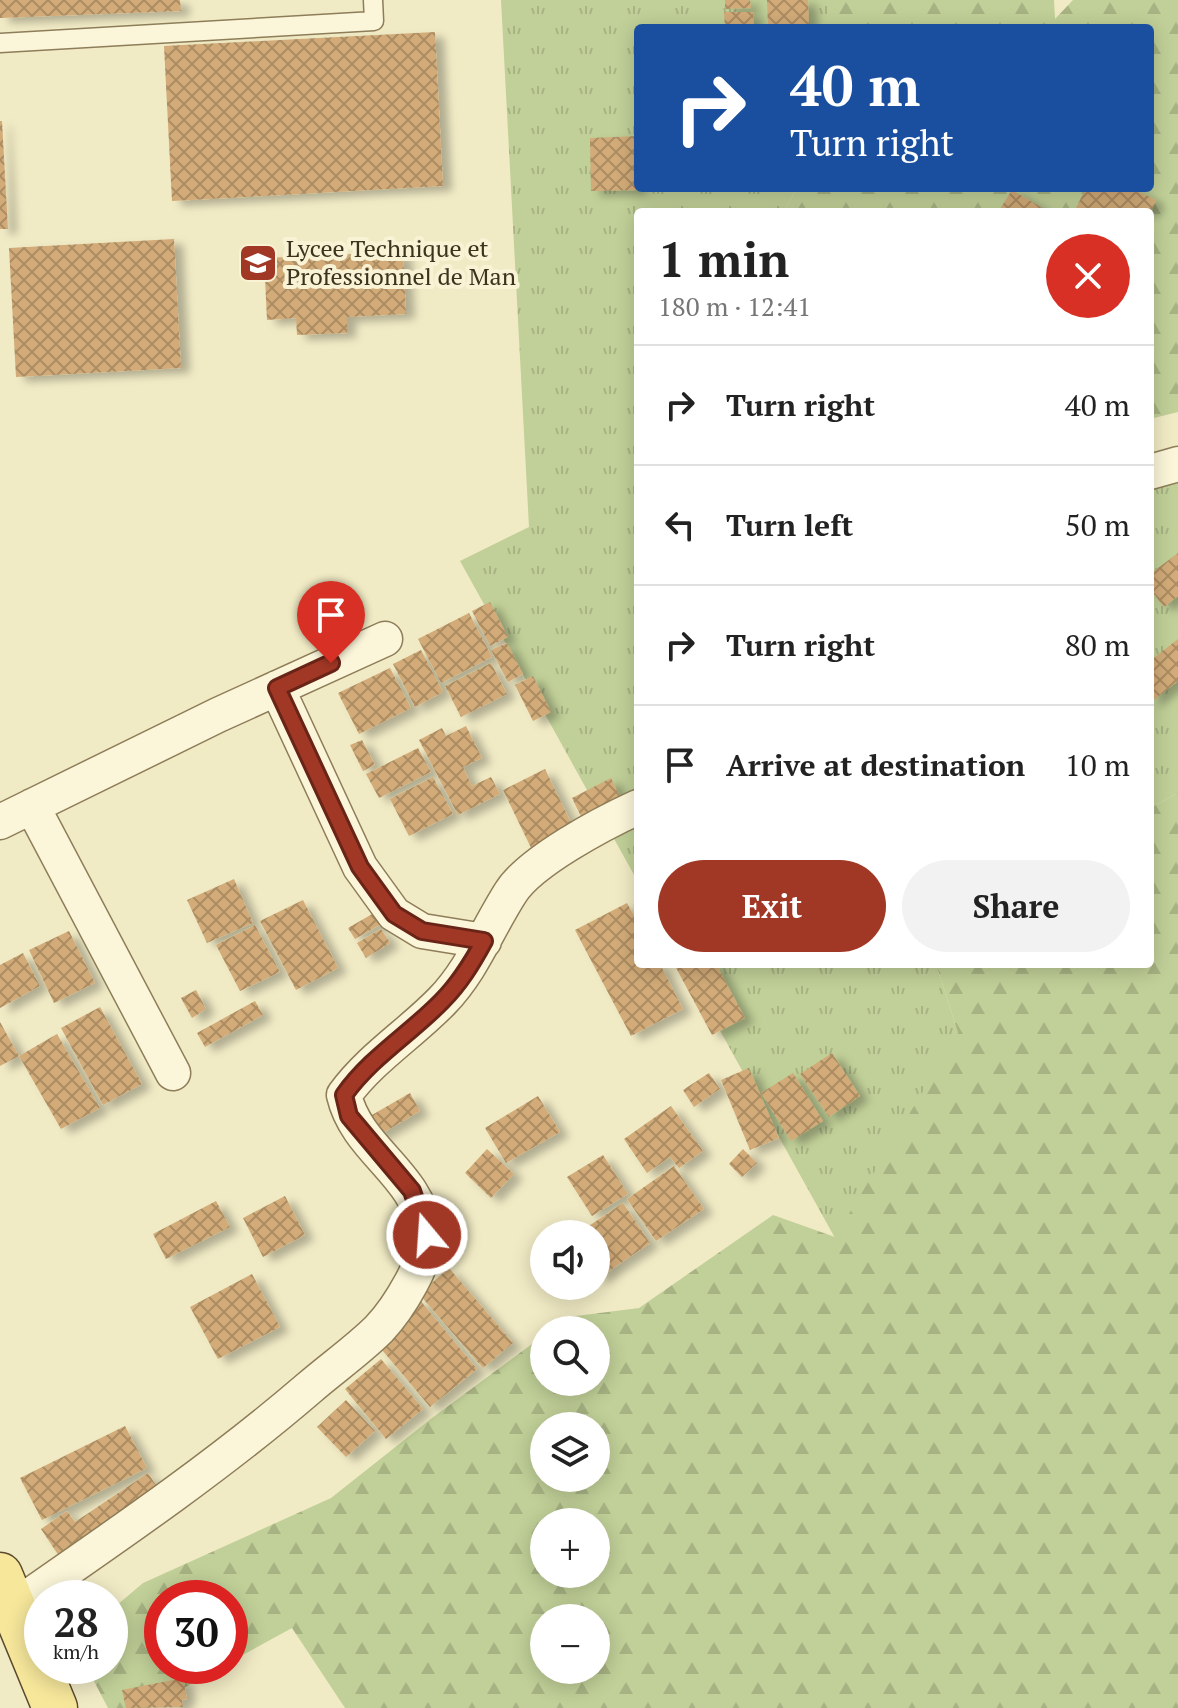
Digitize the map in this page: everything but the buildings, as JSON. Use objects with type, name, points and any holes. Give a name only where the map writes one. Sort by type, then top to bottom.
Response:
[{"type":"main road","points":[[6,1592],[55,1708]]},
{"type":"street","points":[[1154,471],[1178,464]]},
{"type":"street","points":[[0,822],[385,639]]},
{"type":"street","points":[[277,688],[360,867],[394,914],[422,931],[484,941]]},
{"type":"street","points":[[32,806],[173,1073]]},
{"type":"street","points":[[6,1592],[113,1538],[271,1420],[380,1328],[413,1282],[427,1235],[412,1191],[349,1116],[344,1095],[359,1075],[441,1002],[468,971],[513,889],[552,854],[634,809]]},
{"type":"lane","points":[[0,43],[374,21],[373,0]]},
{"type":"green space","points":[[501,0],[827,0],[827,24],[634,24],[634,192],[795,192],[785,208],[634,208],[634,875],[460,561],[529,527]]},
{"type":"green space","points":[[827,0],[1054,0],[1055,19],[1073,0],[1178,0],[1178,412],[1154,418],[1154,208],[785,208],[795,192],[1154,192],[1154,24],[827,24]]},
{"type":"green space","points":[[1178,457],[1178,793],[1154,806],[1154,460]]},
{"type":"green space","points":[[1178,793],[1178,1708],[345,1708],[292,1628],[248,1652],[248,1580],[150,1580],[331,1498],[530,1345],[530,1396],[610,1396],[610,1316],[576,1316],[639,1308],[773,1215],[835,1237],[958,1033],[937,968],[1154,968],[1154,806]]},
{"type":"green space","points":[[685,968],[937,968],[958,1033],[935,1138],[835,1238]]},
{"type":"green space","points":[[143,1583],[144,1684],[191,1684],[148,1708],[108,1708],[95,1684],[128,1684],[128,1596]]},
{"type":"place","name":"Lycee Technique et Professionnel de Man","points":[[258,263]]},
{"type":"route","points":[[331,663],[277,688],[360,867],[394,914],[422,931],[484,941],[468,971],[441,1002],[359,1075],[344,1095],[349,1116],[412,1191],[427,1235]]}]
